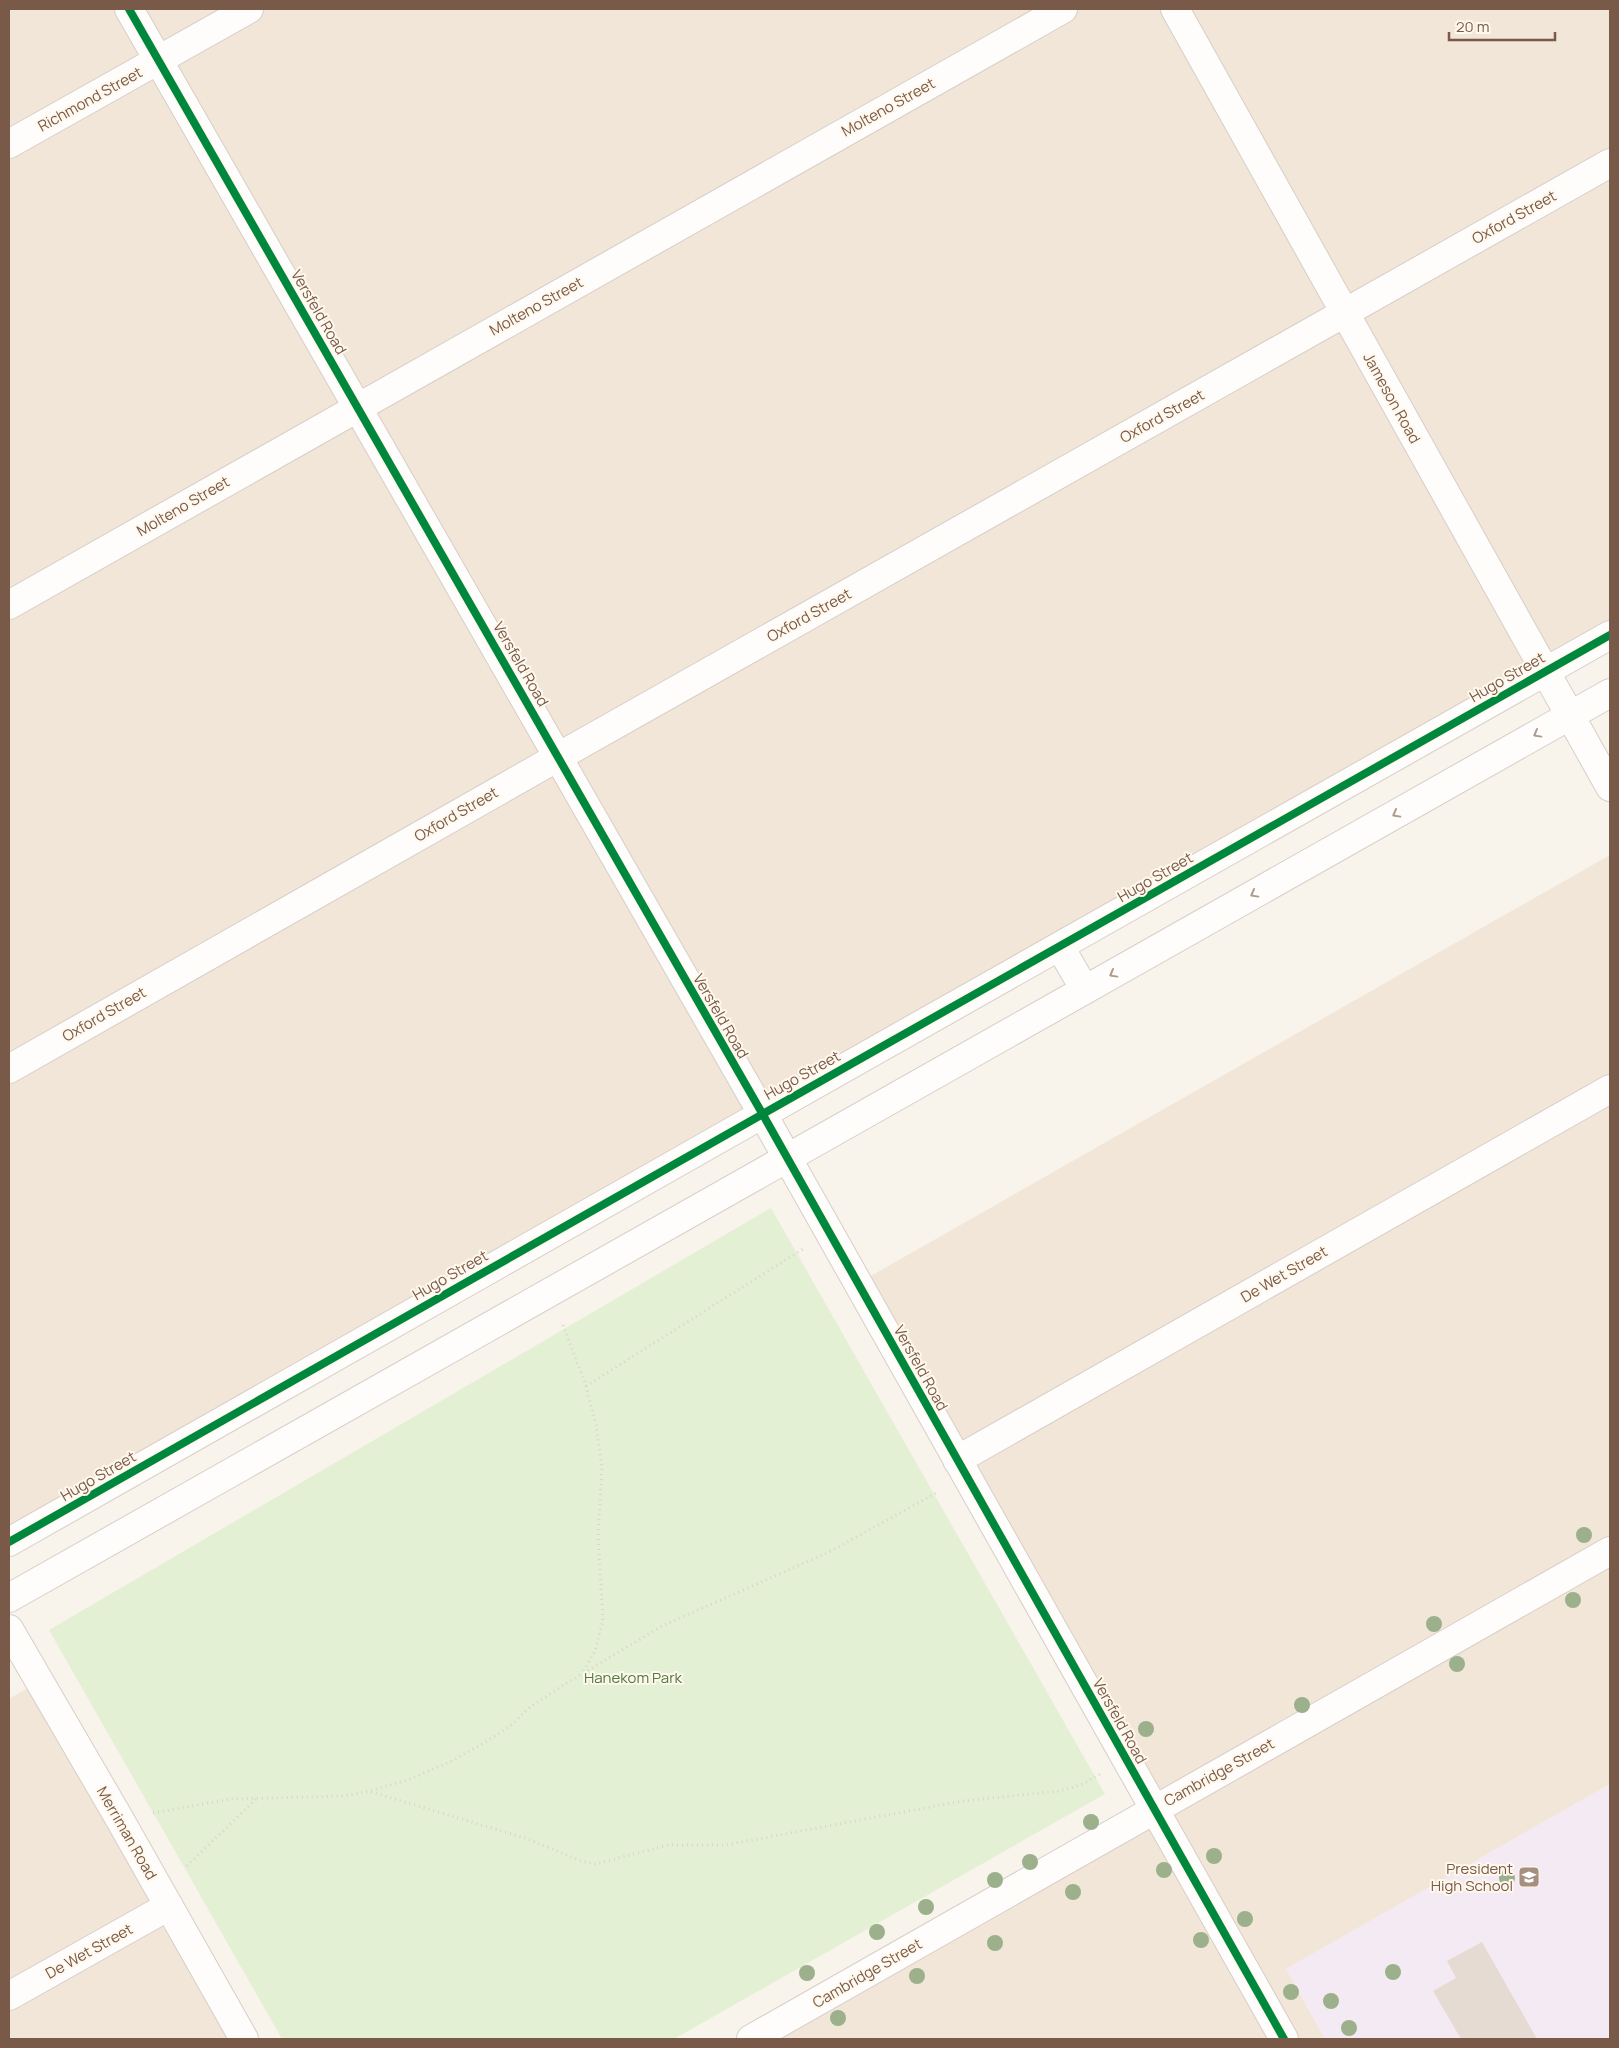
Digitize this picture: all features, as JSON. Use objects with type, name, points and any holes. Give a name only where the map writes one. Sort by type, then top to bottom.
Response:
[{"type":"street","name":"Versfeld Road","points":[[129,9],[762,1113],[1284,2039]]},
{"type":"street","name":"Richmond Street","points":[[9,144],[249,9]]},
{"type":"street","name":"Molteno Street","points":[[9,605],[1063,9]]},
{"type":"street","name":"Jameson Road","points":[[1175,9],[1610,787]]},
{"type":"street","name":"Oxford Street","points":[[9,1069],[1610,163]]},
{"type":"street","name":"Hugo Street","points":[[9,1542],[762,1113],[1060,947],[1610,635]]},
{"type":"street","points":[[9,1598],[1610,693]]},
{"type":"street","points":[[1060,947],[1085,990]]},
{"type":"street","name":"De Wet Street","points":[[957,1460],[1610,1089]]},
{"type":"street","name":"Cambridge Street","points":[[751,2039],[1610,1551]]},
{"type":"street","name":"Merriman Road","points":[[9,1629],[244,2039]]},
{"type":"street","name":"De Wet Street","points":[[9,1996],[169,1906]]},
{"type":"path","points":[[586,1386],[804,1249]]},
{"type":"path","points":[[563,1325],[586,1386],[596,1425],[602,1468],[598,1535],[603,1620],[595,1651],[582,1674]]},
{"type":"path","points":[[148,1814],[231,1799],[344,1796],[370,1791],[410,1779],[450,1762],[509,1727],[530,1707],[662,1626],[828,1552],[939,1492]]},
{"type":"path","points":[[370,1791],[526,1838],[584,1862],[596,1864],[668,1845],[725,1845],[963,1801],[1060,1791],[1083,1784],[1100,1774]]},
{"type":"path","points":[[187,1866],[258,1798]]},
{"type":"shaded area","points":[[9,9],[1610,9],[1610,630],[9,1540]]},
{"type":"shaded area","points":[[1610,855],[1610,1784],[1286,1969],[1325,2039],[747,2039],[1155,1806],[862,1281]]},
{"type":"shaded area","points":[[41,1680],[245,2039],[9,2039],[9,1699]]},
{"type":"shaded area","name":"President High School","points":[[1610,1784],[1610,2039],[1325,2039],[1286,1969]]},
{"type":"green space","name":"Hanekom Park","points":[[771,1208],[1105,1794],[674,2039],[282,2039],[49,1630]]},
{"type":"building","points":[[1482,1942],[1537,2039],[1461,2039],[1433,1991],[1456,1978],[1447,1961]]},
{"type":"cycle path","points":[[129,9],[762,1113],[1284,2039]]},
{"type":"cycle path","points":[[9,1542],[1610,635]]},
{"type":"place","name":"President High School","points":[[1529,1877]]}]
